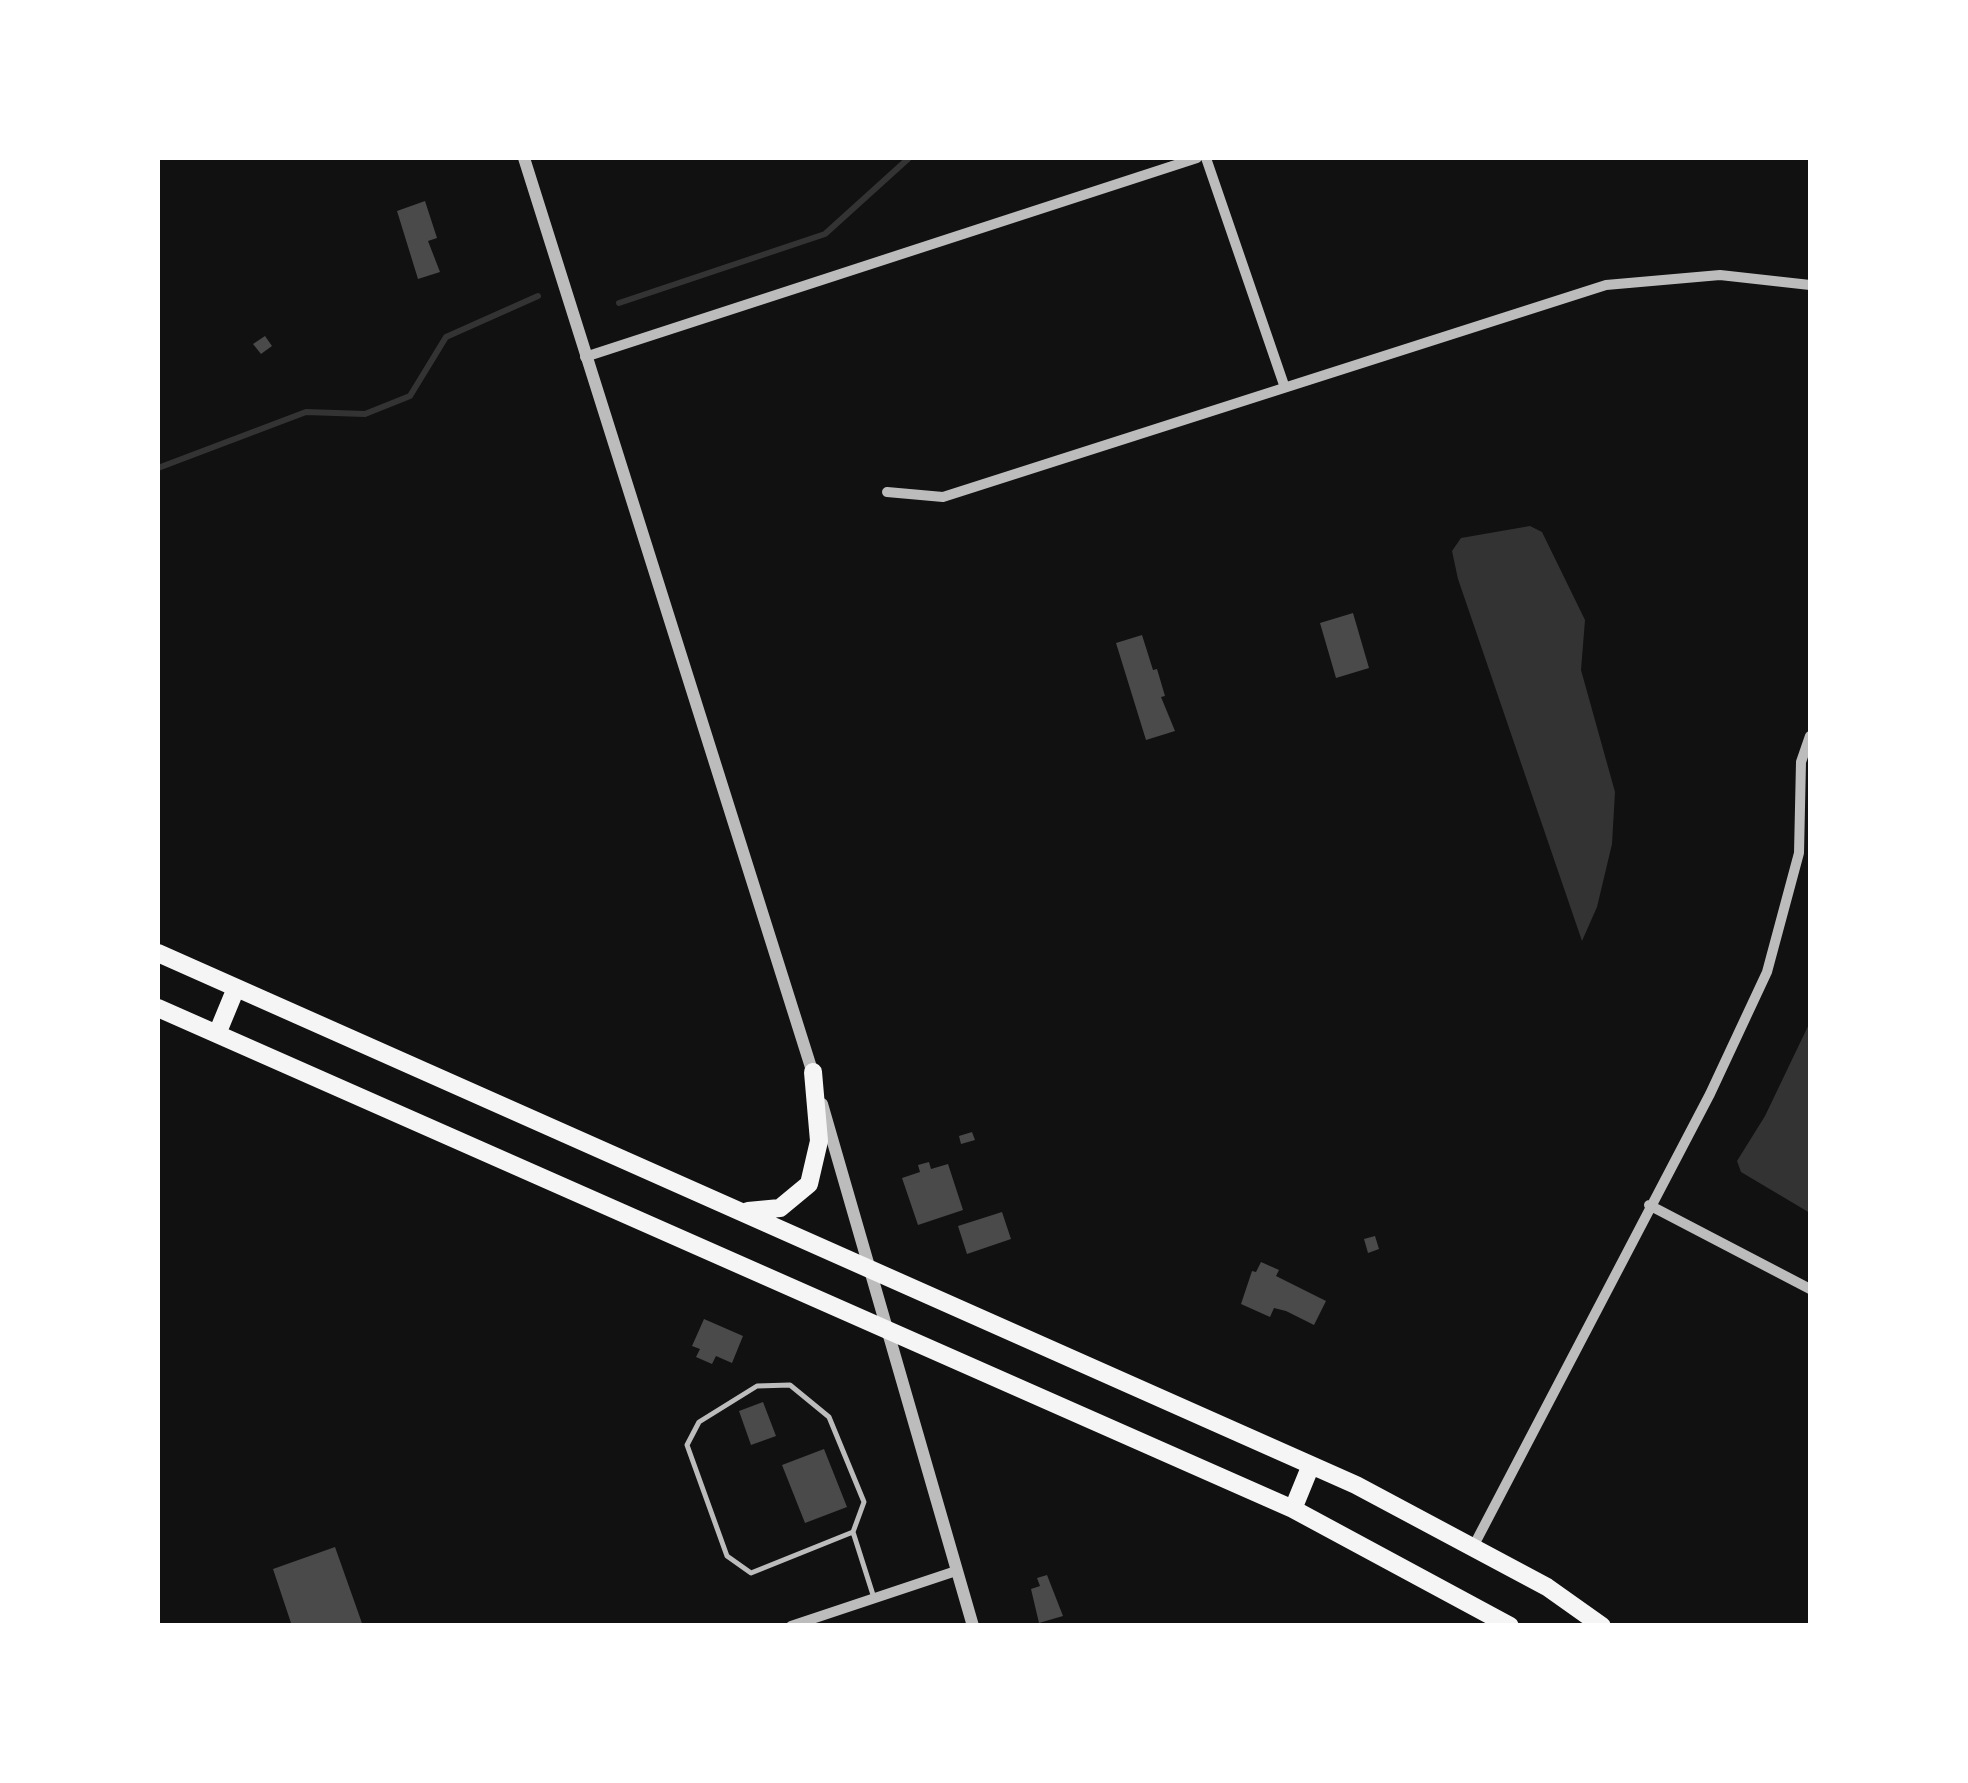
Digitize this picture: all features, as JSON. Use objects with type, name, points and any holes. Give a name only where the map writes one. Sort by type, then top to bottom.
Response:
[{"type":"main road","points":[[158,953],[1310,1465],[1473,1547],[1547,1588],[1602,1626]]},
{"type":"main road","points":[[217,1034],[236,988]]},
{"type":"main road","points":[[158,1008],[1293,1509],[1510,1626]]},
{"type":"main road","points":[[744,1211],[780,1208],[809,1184],[819,1141],[813,1072]]},
{"type":"main road","points":[[1293,1509],[1310,1465]]},
{"type":"street","points":[[524,158],[813,1072],[973,1626]]},
{"type":"street","points":[[585,357],[1198,158]]},
{"type":"street","points":[[1206,158],[1284,385]]},
{"type":"street","points":[[887,492],[943,496],[1606,285],[1720,275],[1810,285]]},
{"type":"street","points":[[1473,1547],[1710,1094],[1767,972],[1799,853],[1801,762],[1810,736]]},
{"type":"street","points":[[1649,1206],[1810,1289]]},
{"type":"street","points":[[791,1626],[956,1571]]},
{"type":"lane","points":[[853,1532],[751,1574],[727,1556],[687,1445],[699,1422],[757,1386],[790,1385],[829,1417],[864,1502],[853,1532],[874,1598]]},
{"type":"shaded area","points":[[1530,526],[1542,532],[1585,620],[1581,670],[1615,792],[1612,844],[1597,907],[1582,941],[1458,579],[1452,551],[1461,538]]},
{"type":"shaded area","points":[[1810,1022],[1810,1213],[1741,1172],[1737,1161],[1765,1116]]},
{"type":"building","points":[[425,201],[437,238],[428,241],[440,272],[418,279],[397,211]]},
{"type":"building","points":[[265,336],[272,346],[261,354],[253,344]]},
{"type":"building","points":[[1353,613],[1369,668],[1336,678],[1320,623]]},
{"type":"building","points":[[1142,635],[1153,670],[1157,669],[1165,696],[1161,697],[1175,731],[1146,740],[1116,643]]},
{"type":"building","points":[[972,1132],[975,1140],[961,1144],[959,1136]]},
{"type":"building","points":[[929,1162],[931,1169],[948,1164],[963,1210],[918,1225],[902,1178],[920,1172],[918,1165]]},
{"type":"building","points":[[1002,1212],[1011,1239],[967,1254],[958,1226]]},
{"type":"building","points":[[1375,1236],[1379,1249],[1368,1253],[1364,1239]]},
{"type":"building","points":[[1261,1262],[1279,1270],[1276,1276],[1326,1301],[1314,1325],[1286,1311],[1274,1308],[1270,1317],[1241,1304],[1252,1271],[1256,1272]]},
{"type":"building","points":[[704,1319],[743,1336],[732,1363],[716,1356],[712,1364],[696,1357],[700,1349],[692,1346]]},
{"type":"building","points":[[763,1402],[776,1436],[751,1445],[739,1411]]},
{"type":"building","points":[[824,1449],[847,1507],[805,1523],[782,1465]]},
{"type":"building","points":[[335,1547],[363,1626],[292,1626],[273,1569]]},
{"type":"building","points":[[1047,1575],[1063,1616],[1039,1623],[1031,1589],[1040,1586],[1037,1578]]},
{"type":"waterway","points":[[619,303],[825,234],[909,158]]},
{"type":"waterway","points":[[158,468],[306,412],[365,414],[410,396],[446,337],[538,296]]}]
